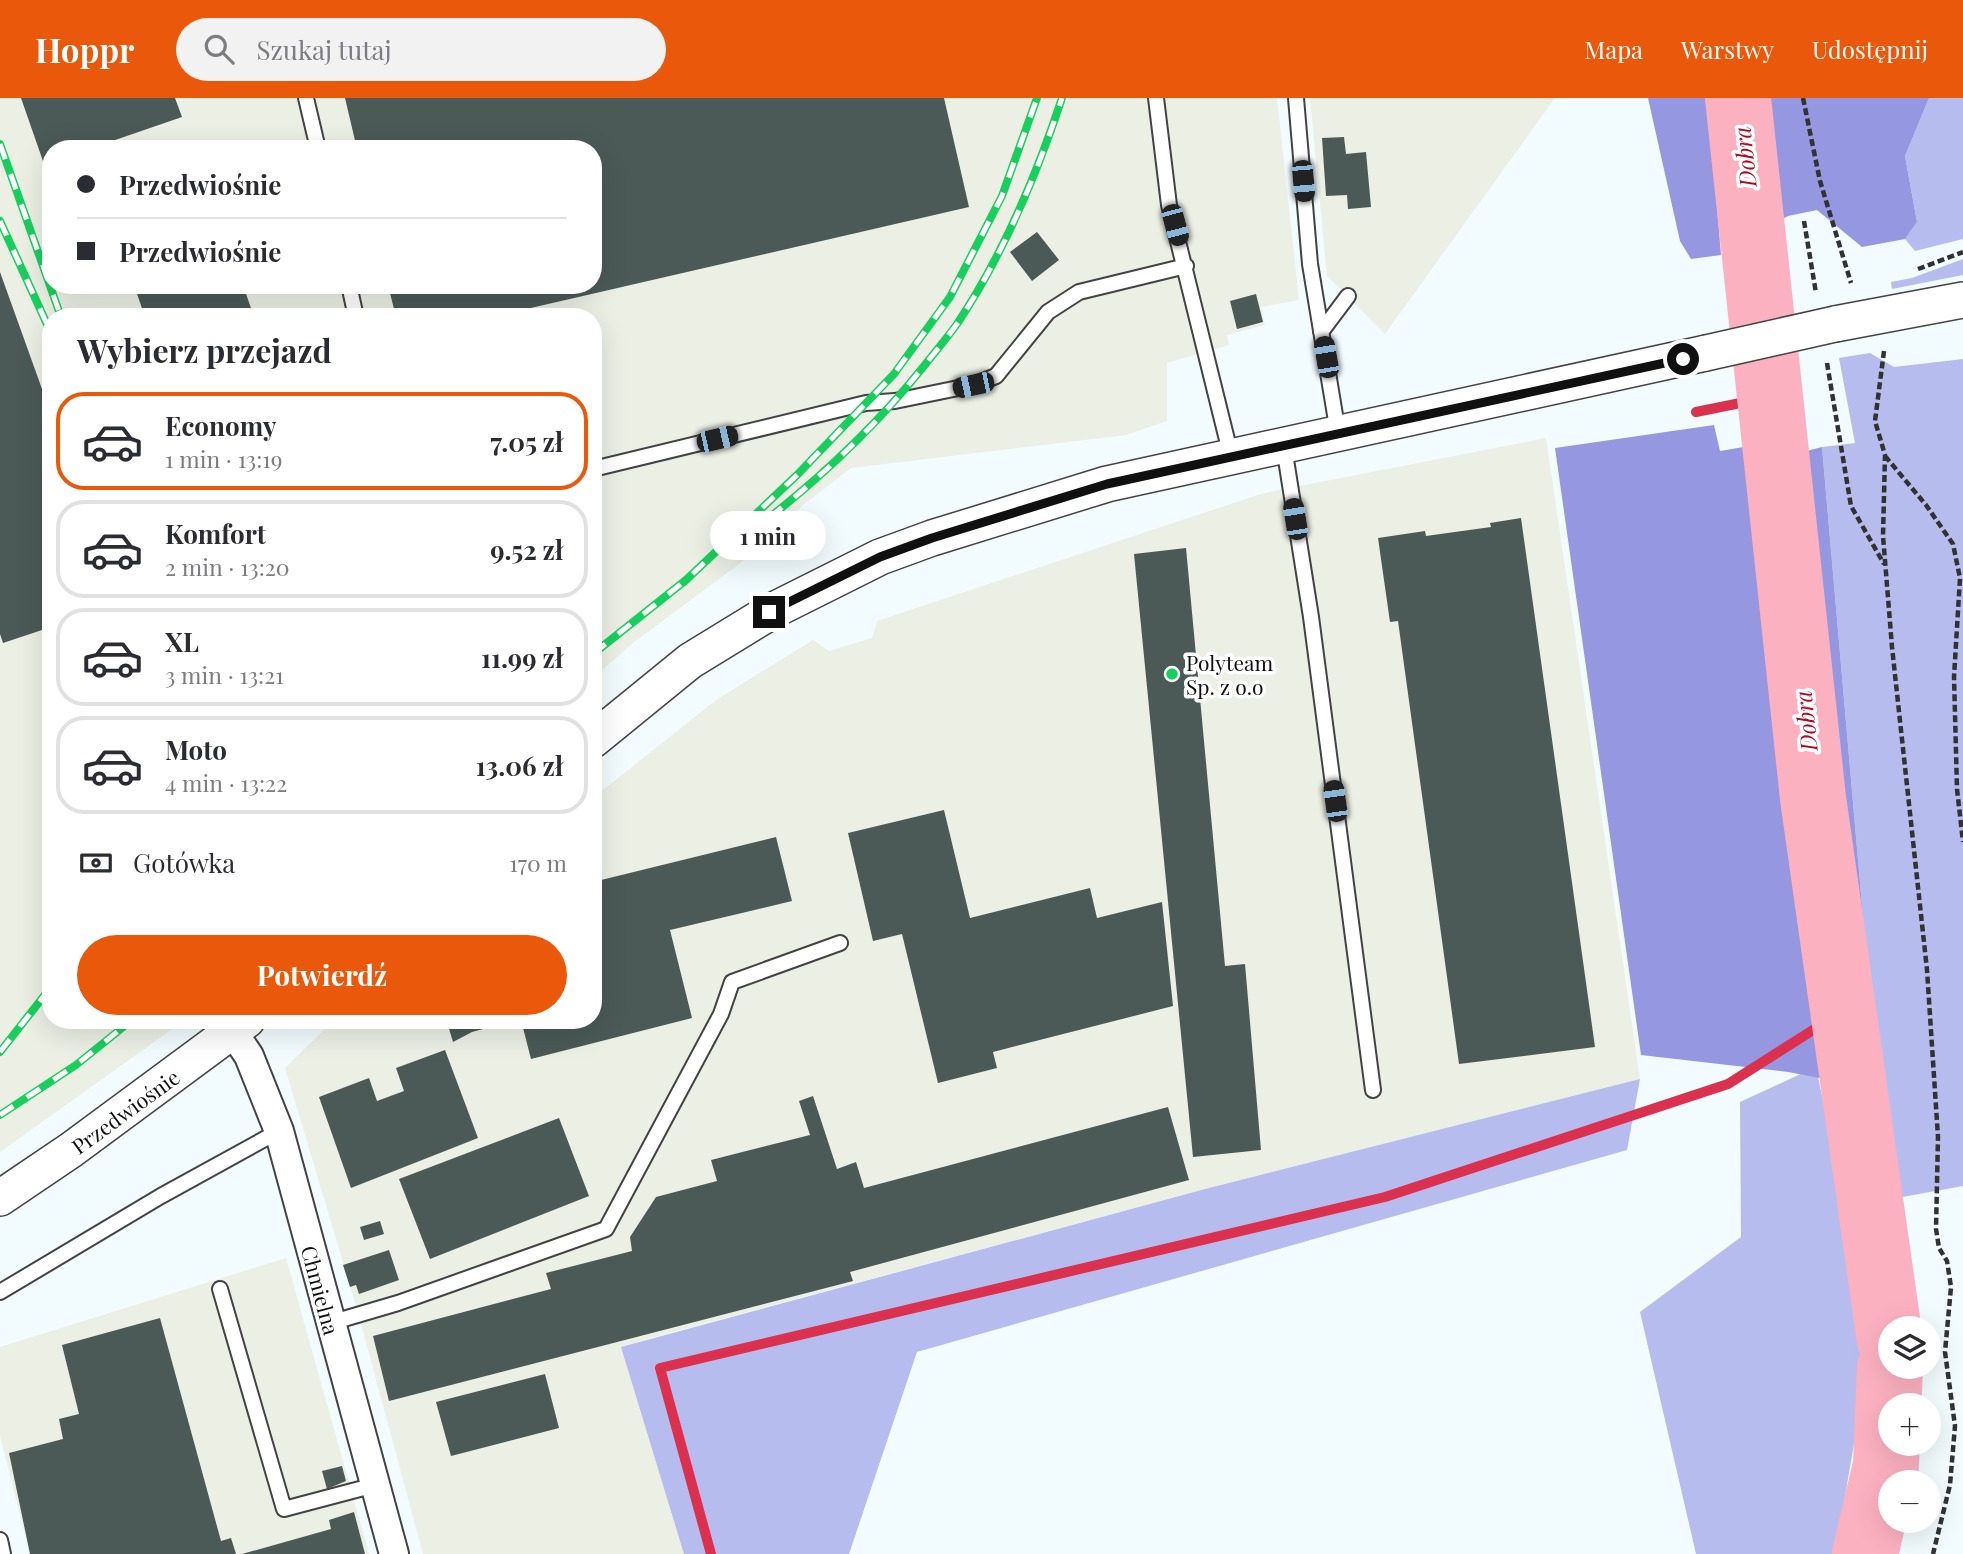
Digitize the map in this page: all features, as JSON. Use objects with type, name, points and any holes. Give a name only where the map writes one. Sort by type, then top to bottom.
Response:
[{"type":"street","points":[[602,733],[690,662],[769,612],[880,557],[932,538],[1107,484],[1846,322],[1963,300]]},
{"type":"street","name":"Przedwiośnie","points":[[0,1198],[71,1150],[236,1029]]},
{"type":"street","name":"Chmielna","points":[[241,1029],[279,1131],[394,1554]]},
{"type":"lane","points":[[306,98],[316,140]]},
{"type":"lane","points":[[1156,98],[1169,205],[1231,456]]},
{"type":"lane","points":[[1296,98],[1310,264],[1338,433]]},
{"type":"lane","points":[[602,467],[866,404],[895,401],[973,385],[996,376],[1048,312],[1079,292],[1186,267]]},
{"type":"lane","points":[[1321,332],[1348,296]]},
{"type":"lane","points":[[1284,444],[1311,617],[1373,1090]]},
{"type":"lane","points":[[330,1323],[398,1303],[606,1229],[721,1014],[732,982],[840,943]]},
{"type":"lane","points":[[0,1292],[161,1195],[279,1131]]},
{"type":"lane","points":[[220,1289],[284,1509],[375,1485]]},
{"type":"lane","points":[[0,1540],[3,1554]]},
{"type":"path","points":[[1803,98],[1820,181],[1854,292],[1846,322]]},
{"type":"path","points":[[1804,221],[1816,294]]},
{"type":"path","points":[[1885,344],[1875,421],[1885,455],[1883,536],[1892,647],[1928,984],[1938,1137],[1936,1229],[1939,1248],[1947,1261],[1951,1287],[1945,1352],[1955,1426],[1950,1485],[1933,1554]]},
{"type":"path","points":[[1827,361],[1851,506],[1886,568]]},
{"type":"path","points":[[1885,455],[1926,505],[1953,544],[1960,578],[1954,677],[1957,789],[1963,842]]},
{"type":"shaded area","points":[[0,98],[1277,98],[1299,300],[1261,307],[1265,325],[1227,335],[1229,345],[1167,363],[1167,421],[1126,435],[851,468],[803,505],[788,520],[782,532],[633,643],[602,670],[602,308],[42,308],[42,1029],[172,1029],[0,1152]]},
{"type":"shaded area","points":[[1310,98],[1555,98],[1385,334],[1327,276]]},
{"type":"shaded area","points":[[1648,98],[1708,98],[1721,255],[1691,259],[1680,241]]},
{"type":"shaded area","points":[[1757,98],[1929,98],[1905,156],[1917,222],[1905,239],[1862,247],[1817,210],[1788,216],[1770,226]]},
{"type":"shaded area","points":[[1929,98],[1963,98],[1963,239],[1915,251],[1905,239],[1917,222],[1905,156]]},
{"type":"shaded area","points":[[1963,259],[1963,275],[1892,289],[1891,282],[1912,278]]},
{"type":"shaded area","points":[[1870,353],[1894,367],[1963,359],[1963,1186],[1897,1198],[1878,1089],[1822,447],[1855,443],[1839,358]]},
{"type":"shaded area","points":[[1714,425],[1720,451],[1761,444],[1794,696],[1827,689],[1799,453],[1822,447],[1878,1089],[1788,1072],[1641,1055],[1555,448]]},
{"type":"shaded area","points":[[1546,438],[1640,1079],[1205,1189],[636,1342],[691,1554],[423,1554],[357,1309],[285,1068],[325,1029],[602,1029],[602,791],[716,700],[813,640],[829,651],[872,638],[877,621],[1264,493]]},
{"type":"shaded area","points":[[1816,1067],[1872,1340],[1835,1554],[1696,1554],[1640,1312],[1741,1237],[1740,1102]]},
{"type":"shaded area","points":[[1640,1079],[1627,1150],[917,1352],[849,1554],[684,1554],[621,1347],[1205,1189]]},
{"type":"shaded area","points":[[286,1258],[369,1554],[30,1554],[0,1436],[0,1347]]},
{"type":"building","points":[[21,98],[175,98],[182,117],[115,140],[42,140],[42,158]]},
{"type":"building","points":[[345,98],[944,98],[969,207],[602,292],[602,140],[355,140]]},
{"type":"building","points":[[1344,137],[1346,154],[1366,152],[1371,207],[1348,209],[1347,195],[1326,196],[1322,138]]},
{"type":"building","points":[[1037,232],[1059,260],[1032,281],[1010,252]]},
{"type":"building","points":[[0,272],[42,389],[42,630],[3,643],[0,634]]},
{"type":"building","points":[[137,294],[246,294],[251,308],[142,308]]},
{"type":"building","points":[[390,294],[592,294],[531,308],[394,308]]},
{"type":"building","points":[[1256,294],[1263,322],[1237,329],[1230,301]]},
{"type":"building","points":[[1521,518],[1595,1047],[1459,1064],[1398,621],[1390,622],[1378,538],[1425,531],[1426,536],[1491,527],[1490,523]]},
{"type":"building","points":[[1186,548],[1225,966],[1245,964],[1261,1150],[1193,1157],[1134,554]]},
{"type":"building","points":[[944,810],[970,918],[1090,888],[1097,918],[1162,902],[1173,1006],[993,1052],[997,1068],[938,1083],[902,934],[873,941],[848,833]]},
{"type":"building","points":[[776,837],[792,901],[670,930],[692,1018],[531,1059],[523,1029],[602,1029],[602,880]]},
{"type":"building","points":[[449,1029],[483,1029],[472,1032],[453,1042]]},
{"type":"building","points":[[445,1050],[478,1138],[351,1188],[319,1097],[369,1078],[377,1101],[404,1091],[396,1068]]},
{"type":"building","points":[[813,1096],[837,1169],[856,1162],[864,1188],[1168,1107],[1189,1180],[850,1272],[853,1281],[389,1401],[373,1336],[551,1289],[546,1273],[632,1251],[630,1237],[656,1197],[717,1181],[711,1160],[810,1135],[799,1101]]},
{"type":"building","points":[[559,1118],[589,1196],[430,1259],[399,1179]]},
{"type":"building","points":[[380,1221],[384,1234],[364,1240],[360,1227]]},
{"type":"building","points":[[389,1250],[399,1280],[359,1294],[356,1285],[350,1287],[343,1265]]},
{"type":"building","points":[[160,1318],[221,1541],[231,1538],[236,1554],[30,1554],[9,1453],[63,1439],[59,1419],[79,1414],[62,1345]]},
{"type":"building","points":[[545,1374],[559,1428],[451,1456],[436,1402]]},
{"type":"building","points":[[342,1466],[346,1481],[327,1489],[322,1471]]},
{"type":"building","points":[[354,1512],[365,1554],[242,1554],[331,1529],[329,1520]]},
{"type":"waterway","name":"Dobra","points":[[1738,98],[1813,798],[1886,1316]]},
{"type":"waterway","points":[[1696,412],[1770,397]]},
{"type":"waterway","points":[[711,1554],[660,1368],[1385,1197],[1728,1084],[1843,1011]]},
{"type":"waterway","name":"Dobra","points":[[1865,1554],[1886,1465],[1890,1379]]},
{"type":"railway","points":[[602,647],[686,580],[797,475],[894,374],[950,297],[1002,196],[1037,98]]},
{"type":"railway","points":[[744,537],[817,478],[862,435],[904,390],[957,324],[1004,243],[1041,157],[1062,98]]},
{"type":"railway","points":[[0,144],[42,263]]},
{"type":"railway","points":[[0,221],[42,313]]},
{"type":"railway","points":[[53,294],[58,308]]},
{"type":"railway","points":[[0,1052],[42,998]]},
{"type":"railway","points":[[0,1115],[76,1065],[121,1029]]},
{"type":"place","name":"Polyteam Sp. z o.o","points":[[1172,674]]},
{"type":"route","points":[[769,612],[880,557],[932,538],[1107,484],[1683,359]]}]
